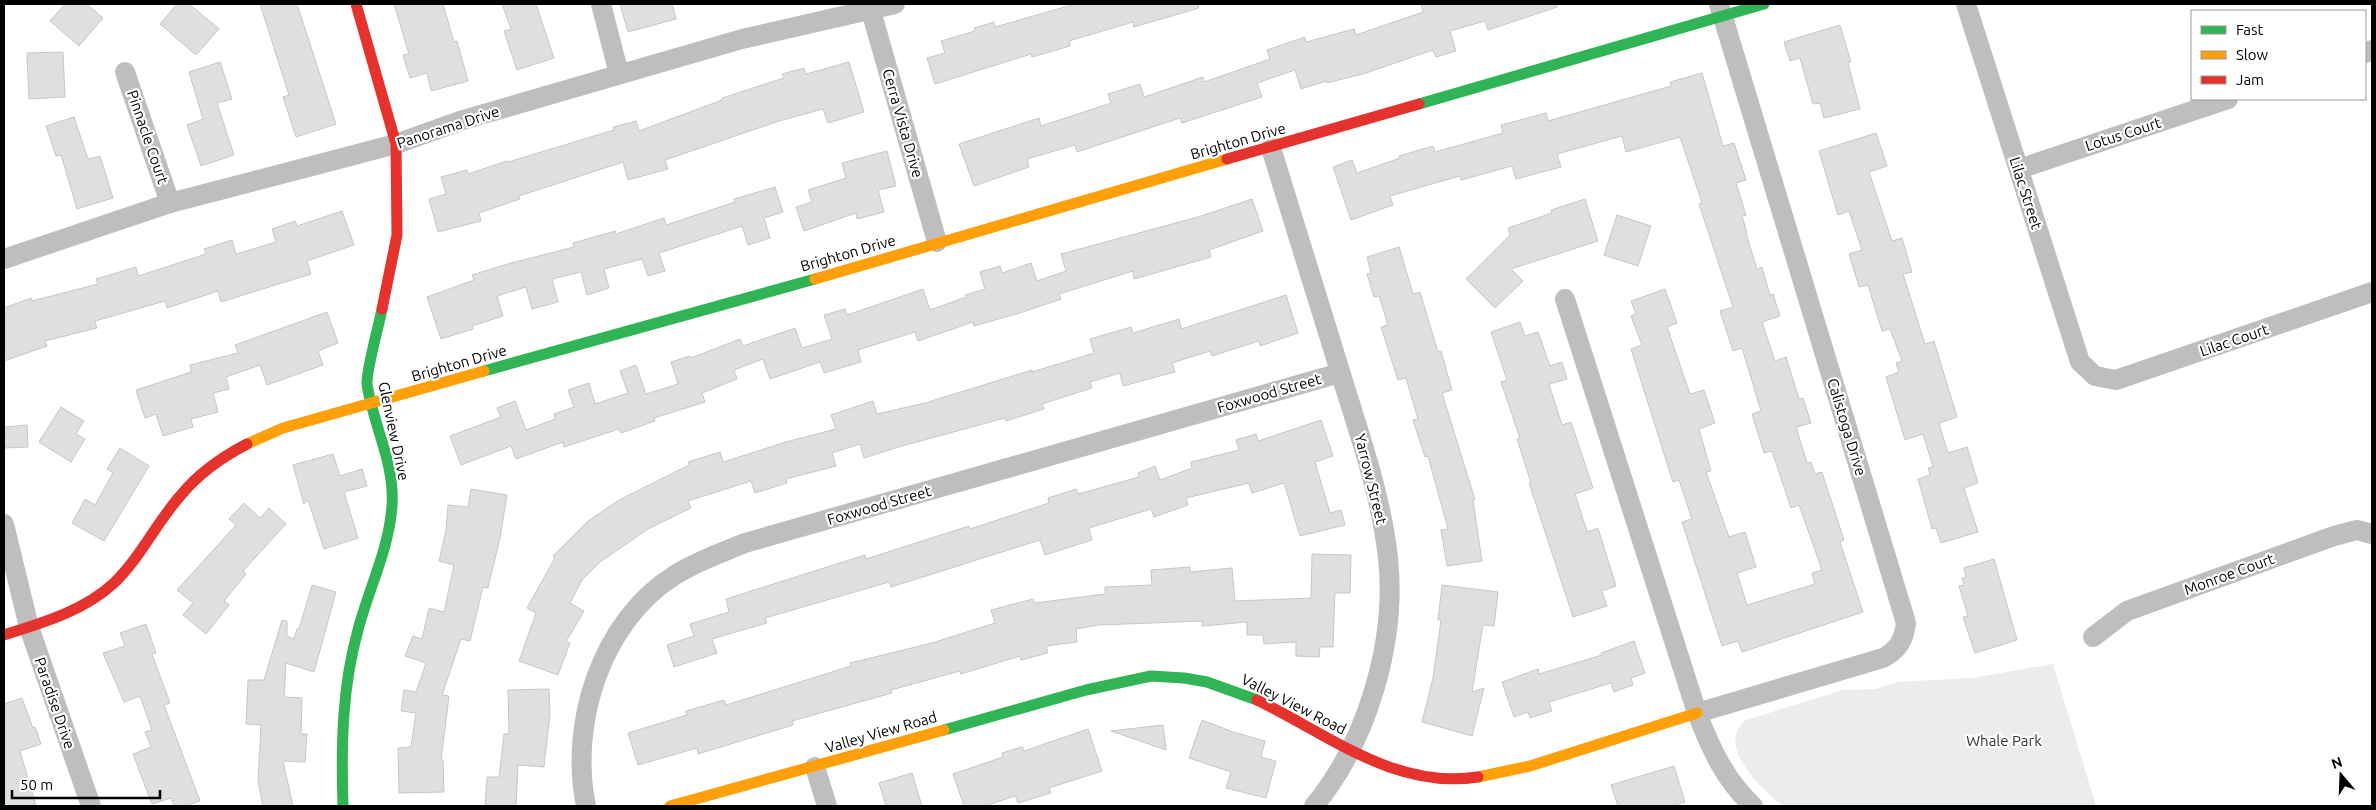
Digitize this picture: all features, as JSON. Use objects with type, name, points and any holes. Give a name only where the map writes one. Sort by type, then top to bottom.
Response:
[{"type":"street","name":"Glenview Drive","points":[[343,806],[340,756],[346,685],[358,630],[388,536],[392,505],[391,479],[386,454],[366,382],[397,235],[396,144],[356,4]]},
{"type":"street","points":[[601,4],[619,74]]},
{"type":"street","name":"Panorama Drive","points":[[4,259],[170,203],[396,144],[463,120],[619,74],[742,39],[871,7],[895,4]]},
{"type":"street","name":"Brighton Drive","points":[[4,635],[64,613],[104,591],[118,578],[180,496],[204,470],[242,445],[282,428],[1271,148],[1721,11],[1764,4]]},
{"type":"street","name":"Lilac Street","points":[[1966,4],[2080,362],[2095,376]]},
{"type":"street","name":"Cerra Vista Drive","points":[[871,7],[937,242]]},
{"type":"street","name":"Calistoga Drive","points":[[1697,713],[1883,658],[1897,648],[1905,633],[1906,623],[1721,11]]},
{"type":"street","name":"Pinnacle Court","points":[[125,72],[170,203]]},
{"type":"street","name":"Lotus Court","points":[[2018,169],[2225,100]]},
{"type":"street","name":"Yarrow Street","points":[[1271,148],[1364,447],[1381,513],[1388,559],[1385,643],[1370,704],[1338,773],[1314,806]]},
{"type":"street","name":"Lilac Court","points":[[2095,376],[2116,380],[2372,292]]},
{"type":"street","points":[[1566,299],[1697,713],[1722,769],[1753,806]]},
{"type":"street","name":"Foxwood Street","points":[[586,806],[582,784],[581,760],[584,728],[596,680],[611,647],[630,617],[655,590],[675,575],[708,558],[745,543],[1340,373]]},
{"type":"street","name":"Paradise Drive","points":[[4,524],[29,627],[91,806]]},
{"type":"street","name":"Monroe Court","points":[[2093,638],[2127,610],[2334,536],[2357,530],[2372,534]]},
{"type":"street","name":"Valley View Road","points":[[670,806],[1086,690],[1131,679],[1159,676],[1189,678],[1233,689],[1255,698],[1350,750],[1384,766],[1411,775],[1432,779],[1463,780],[1508,773],[1697,713]]},
{"type":"street","points":[[815,767],[827,806]]},
{"type":"green space","name":"Whale Park","points":[[2053,664],[2096,806],[1783,806],[1754,778],[1738,754],[1735,741],[1738,730],[1746,720],[1843,690],[1876,689],[1897,682],[1972,678]]},
{"type":"building","points":[[65,4],[87,4],[103,18],[79,46],[50,21]]},
{"type":"building","points":[[177,4],[189,4],[219,29],[196,55],[160,24]]},
{"type":"building","points":[[260,4],[297,4],[336,124],[296,137],[283,97],[289,95]]},
{"type":"building","points":[[394,4],[443,4],[454,42],[457,41],[468,81],[431,91],[427,73],[410,78],[403,55],[409,54]]},
{"type":"building","points":[[502,4],[536,4],[554,58],[517,70],[504,31],[511,29]]},
{"type":"building","points":[[620,4],[672,4],[676,19],[628,32]]},
{"type":"building","points":[[1075,4],[1198,4],[1199,8],[1134,27],[1133,22],[1069,41],[1070,46],[1032,57],[1031,54],[935,84],[927,58],[945,53],[941,41],[975,31],[974,28],[994,22],[995,27]]},
{"type":"building","points":[[1421,4],[1557,4],[1557,7],[1488,30],[1485,21],[1450,31],[1456,51],[1436,57],[1433,50],[1366,73],[1327,83],[1327,81],[1301,89],[1295,70],[1257,83],[1262,97],[1182,123],[1180,118],[1077,152],[1075,145],[1027,159],[1029,167],[974,186],[959,144],[1039,118],[1041,126],[1111,103],[1108,94],[1140,84],[1144,97],[1203,77],[1204,82],[1270,59],[1267,50],[1305,37],[1306,42],[1354,29],[1356,35],[1423,12]]},
{"type":"building","points":[[1840,25],[1851,62],[1848,63],[1860,109],[1824,118],[1820,103],[1813,104],[1800,58],[1790,61],[1784,42]]},
{"type":"building","points":[[63,52],[65,97],[29,99],[27,53]]},
{"type":"building","points":[[220,62],[232,99],[217,103],[234,155],[201,166],[187,125],[203,119],[189,72]]},
{"type":"building","points":[[849,62],[864,112],[828,123],[823,109],[779,121],[665,160],[668,169],[628,180],[623,162],[519,196],[520,199],[479,213],[481,221],[438,232],[429,199],[446,194],[441,177],[467,170],[468,174],[614,130],[613,127],[636,121],[639,131],[722,100],[722,98],[784,78],[782,74],[804,68],[806,74]]},
{"type":"building","points":[[1702,73],[1723,146],[1734,143],[1746,180],[1736,183],[1746,215],[1742,216],[1746,233],[1757,269],[1762,267],[1770,295],[1773,294],[1780,316],[1762,322],[1775,361],[1786,357],[1799,399],[1803,398],[1811,423],[1796,427],[1807,463],[1811,462],[1815,474],[1822,472],[1844,540],[1840,542],[1863,612],[1742,652],[1738,641],[1722,646],[1682,522],[1692,519],[1679,480],[1673,482],[1631,349],[1642,345],[1631,316],[1636,314],[1631,301],[1665,289],[1677,323],[1667,327],[1690,394],[1704,390],[1715,423],[1699,429],[1711,471],[1706,472],[1729,537],[1745,532],[1756,567],[1737,573],[1747,605],[1815,584],[1812,573],[1822,570],[1799,505],[1791,508],[1772,451],[1764,453],[1752,414],[1761,411],[1742,348],[1733,351],[1720,311],[1733,307],[1699,204],[1702,203],[1680,137],[1626,152],[1622,136],[1557,154],[1561,167],[1516,179],[1512,166],[1461,180],[1460,176],[1390,196],[1393,205],[1351,220],[1333,167],[1352,160],[1357,173],[1400,158],[1399,156],[1433,146],[1435,152],[1503,133],[1501,125],[1546,113],[1548,121],[1671,86],[1670,82]]},
{"type":"building","points":[[74,117],[88,159],[100,156],[113,198],[77,209],[61,155],[56,156],[46,126]]},
{"type":"building","points":[[1876,133],[1887,166],[1869,172],[1892,241],[1902,238],[1912,272],[1903,274],[1925,344],[1934,341],[1957,417],[1939,423],[1948,453],[1967,447],[1978,483],[1964,488],[1978,532],[1941,543],[1936,528],[1932,529],[1918,479],[1930,475],[1928,468],[1933,467],[1923,434],[1905,440],[1886,377],[1899,372],[1896,363],[1902,361],[1890,329],[1882,331],[1868,285],[1859,287],[1849,254],[1862,250],[1849,211],[1838,215],[1819,151]]},
{"type":"building","points":[[887,151],[896,186],[878,190],[884,212],[857,219],[856,213],[804,231],[796,207],[812,202],[808,190],[846,178],[842,163]]},
{"type":"building","points":[[775,187],[783,212],[764,218],[770,238],[748,245],[742,226],[659,253],[665,271],[648,276],[642,259],[604,269],[609,288],[587,295],[581,272],[552,279],[558,302],[532,309],[526,287],[497,296],[503,316],[472,326],[473,329],[441,339],[427,297],[474,280],[472,275],[574,247],[573,243],[615,231],[616,234],[664,218],[666,225],[735,202],[734,199]]},
{"type":"building","points":[[1252,199],[1263,231],[1209,250],[1211,257],[1134,279],[1133,271],[1059,294],[1061,299],[1023,312],[974,326],[973,322],[918,341],[915,332],[858,350],[861,362],[824,373],[820,362],[770,379],[763,359],[734,370],[737,379],[702,393],[705,402],[654,418],[655,421],[621,433],[619,429],[564,447],[563,442],[516,459],[511,446],[461,465],[450,436],[501,417],[497,408],[515,401],[526,430],[555,419],[554,414],[574,407],[568,390],[589,383],[595,404],[628,393],[620,371],[636,365],[646,394],[678,384],[671,362],[690,356],[691,358],[740,339],[743,346],[795,328],[802,348],[832,339],[824,315],[845,309],[847,315],[923,289],[930,310],[966,297],[965,295],[985,289],[980,272],[1000,266],[1002,273],[1031,263],[1037,281],[1066,271],[1061,254],[1198,217]]},
{"type":"building","points":[[1585,199],[1598,241],[1511,269],[1523,281],[1495,308],[1466,279],[1510,235],[1508,228],[1552,213],[1551,210]]},
{"type":"building","points":[[342,211],[354,245],[307,261],[311,274],[221,302],[218,291],[167,308],[165,301],[95,321],[97,328],[45,341],[47,346],[4,361],[4,308],[31,298],[32,301],[98,284],[96,279],[136,267],[138,276],[206,254],[204,249],[232,240],[236,254],[276,242],[272,229],[295,221],[297,226]]},
{"type":"building","points":[[1617,215],[1651,226],[1638,266],[1604,255]]},
{"type":"building","points":[[1399,247],[1413,294],[1420,292],[1438,352],[1441,351],[1452,390],[1442,393],[1475,500],[1473,500],[1482,561],[1447,566],[1441,530],[1448,529],[1428,456],[1425,457],[1413,420],[1418,419],[1406,378],[1398,380],[1381,327],[1388,325],[1379,296],[1374,297],[1367,274],[1371,273],[1367,257]]},
{"type":"building","points":[[1286,295],[1298,333],[1260,346],[1259,341],[1212,356],[1210,351],[1172,363],[1175,372],[1123,386],[1120,373],[1090,382],[1092,388],[1042,404],[1044,409],[1006,421],[1005,418],[902,446],[864,458],[860,444],[832,453],[836,466],[786,479],[787,483],[755,493],[751,481],[688,501],[691,508],[648,529],[600,562],[582,580],[570,603],[584,611],[566,642],[570,643],[558,675],[519,661],[536,613],[527,608],[555,558],[553,556],[588,521],[619,500],[689,465],[688,462],[720,452],[723,462],[786,442],[836,429],[831,415],[873,401],[877,414],[925,403],[1032,370],[1032,372],[1094,353],[1090,339],[1131,327],[1133,333],[1179,319],[1181,329]]},
{"type":"building","points":[[327,312],[338,343],[318,351],[323,365],[267,385],[260,365],[226,377],[229,389],[213,393],[218,412],[191,419],[193,427],[163,436],[156,414],[145,418],[136,390],[191,372],[190,365],[238,353],[235,345]]},
{"type":"building","points":[[1520,322],[1525,336],[1538,332],[1550,366],[1562,362],[1567,379],[1549,384],[1562,425],[1571,422],[1593,488],[1575,494],[1587,532],[1598,528],[1616,586],[1602,591],[1607,606],[1573,617],[1529,483],[1531,483],[1517,439],[1520,438],[1501,382],[1507,380],[1491,332]]},
{"type":"building","points":[[61,407],[84,421],[76,434],[85,439],[71,462],[39,442]]},
{"type":"building","points":[[1321,420],[1333,456],[1315,462],[1330,513],[1341,510],[1345,525],[1300,536],[1284,483],[1252,493],[1249,483],[1186,498],[1188,505],[1154,517],[1151,509],[1089,528],[1092,540],[1045,555],[1040,540],[891,587],[889,582],[765,618],[767,623],[712,639],[717,653],[674,667],[667,645],[694,636],[690,624],[729,612],[726,599],[865,555],[866,559],[969,526],[970,529],[1049,503],[1048,498],[1076,489],[1078,494],[1139,477],[1138,473],[1155,466],[1160,480],[1192,468],[1191,462],[1239,450],[1236,440],[1256,434],[1258,441]]},
{"type":"building","points":[[27,425],[28,447],[4,448],[4,427]]},
{"type":"building","points":[[120,448],[149,466],[104,541],[72,523],[85,499],[95,505],[113,473],[107,469]]},
{"type":"building","points":[[333,454],[340,476],[362,469],[367,486],[344,492],[358,538],[324,549],[308,500],[304,504],[293,465]]},
{"type":"building","points":[[471,489],[507,495],[500,538],[488,588],[483,587],[470,641],[461,639],[442,695],[449,696],[441,760],[443,760],[444,792],[399,793],[398,748],[411,747],[416,713],[401,711],[404,690],[416,692],[426,663],[405,656],[413,636],[422,639],[429,608],[444,612],[454,565],[439,561],[446,530],[448,505],[468,507]]},
{"type":"building","points":[[244,503],[260,518],[269,508],[286,524],[243,571],[246,574],[224,601],[229,605],[206,634],[183,615],[193,603],[177,590],[236,525],[229,519]]},
{"type":"building","points":[[1312,554],[1351,555],[1350,593],[1335,593],[1333,647],[1320,647],[1319,657],[1296,656],[1296,642],[1264,644],[1263,635],[1247,635],[1247,622],[1202,626],[1202,621],[1099,625],[1076,629],[1077,642],[1046,646],[1048,653],[1021,660],[1020,656],[961,674],[960,671],[891,690],[892,693],[792,721],[793,725],[698,754],[697,748],[638,765],[628,733],[687,715],[686,711],[724,700],[726,705],[851,666],[850,663],[932,643],[995,623],[991,610],[1033,599],[1035,603],[1105,594],[1105,587],[1152,585],[1151,570],[1190,567],[1190,572],[1232,568],[1235,601],[1311,598]]},
{"type":"building","points":[[1994,559],[2017,640],[1975,653],[1963,617],[1968,616],[1959,586],[1964,585],[1962,578],[1966,577],[1964,568]]},
{"type":"building","points":[[312,585],[336,592],[314,672],[286,663],[284,697],[302,698],[301,734],[307,734],[305,762],[283,761],[293,806],[263,806],[258,781],[261,725],[246,724],[248,680],[264,680],[282,620],[287,621],[287,636],[294,639],[297,629],[299,629]]},
{"type":"building","points":[[1442,585],[1498,592],[1494,626],[1483,625],[1472,692],[1484,688],[1472,736],[1422,722],[1433,678],[1441,620],[1438,620]]},
{"type":"building","points":[[146,624],[156,653],[152,654],[170,703],[164,705],[200,801],[185,806],[174,806],[171,798],[152,804],[133,754],[151,747],[145,732],[152,730],[140,696],[124,702],[103,653],[125,646],[120,633]]},
{"type":"building","points":[[1634,641],[1645,673],[1631,678],[1633,685],[1614,692],[1611,683],[1549,702],[1552,711],[1530,718],[1528,712],[1514,717],[1502,682],[1538,669],[1539,674],[1602,655],[1601,653]]},
{"type":"building","points":[[549,689],[550,713],[544,767],[518,765],[516,806],[485,806],[487,777],[499,777],[504,734],[509,734],[508,690]]},
{"type":"building","points":[[22,698],[41,744],[20,751],[36,806],[4,806],[4,704]]},
{"type":"building","points":[[1202,720],[1233,732],[1265,741],[1261,757],[1276,761],[1266,798],[1226,788],[1231,772],[1189,758]]},
{"type":"building","points":[[1163,725],[1166,750],[1111,731]]},
{"type":"building","points":[[1088,729],[1102,771],[1049,788],[1051,793],[1018,803],[1015,796],[985,806],[964,806],[953,774],[1003,757],[1002,753],[1022,747],[1024,751]]},
{"type":"building","points":[[1674,766],[1685,802],[1672,806],[1618,806],[1611,785]]},
{"type":"building","points":[[912,773],[922,806],[886,806],[879,783]]},
{"type":"traffic: fast","points":[[1419,104],[1764,4]]},
{"type":"traffic: fast","points":[[484,371],[815,279]]},
{"type":"traffic: fast","points":[[343,806],[342,761],[349,673],[362,614],[387,538],[392,506],[392,490],[387,459],[367,384],[382,309]]},
{"type":"traffic: fast","points":[[944,730],[1086,690],[1151,676],[1184,678],[1207,682],[1257,700]]},
{"type":"traffic: slow","points":[[815,279],[1227,159]]},
{"type":"traffic: slow","points":[[247,444],[283,428],[484,371]]},
{"type":"traffic: slow","points":[[1478,777],[1530,766],[1697,713]]},
{"type":"traffic: slow","points":[[670,806],[944,730]]},
{"type":"traffic: jam","points":[[356,4],[396,144],[397,235],[382,309]]},
{"type":"traffic: jam","points":[[1227,159],[1419,104]]},
{"type":"traffic: jam","points":[[4,635],[62,615],[102,593],[124,573],[188,487],[211,466],[247,444]]},
{"type":"traffic: jam","points":[[1257,700],[1336,743],[1390,767],[1418,775],[1448,779],[1478,777]]}]
